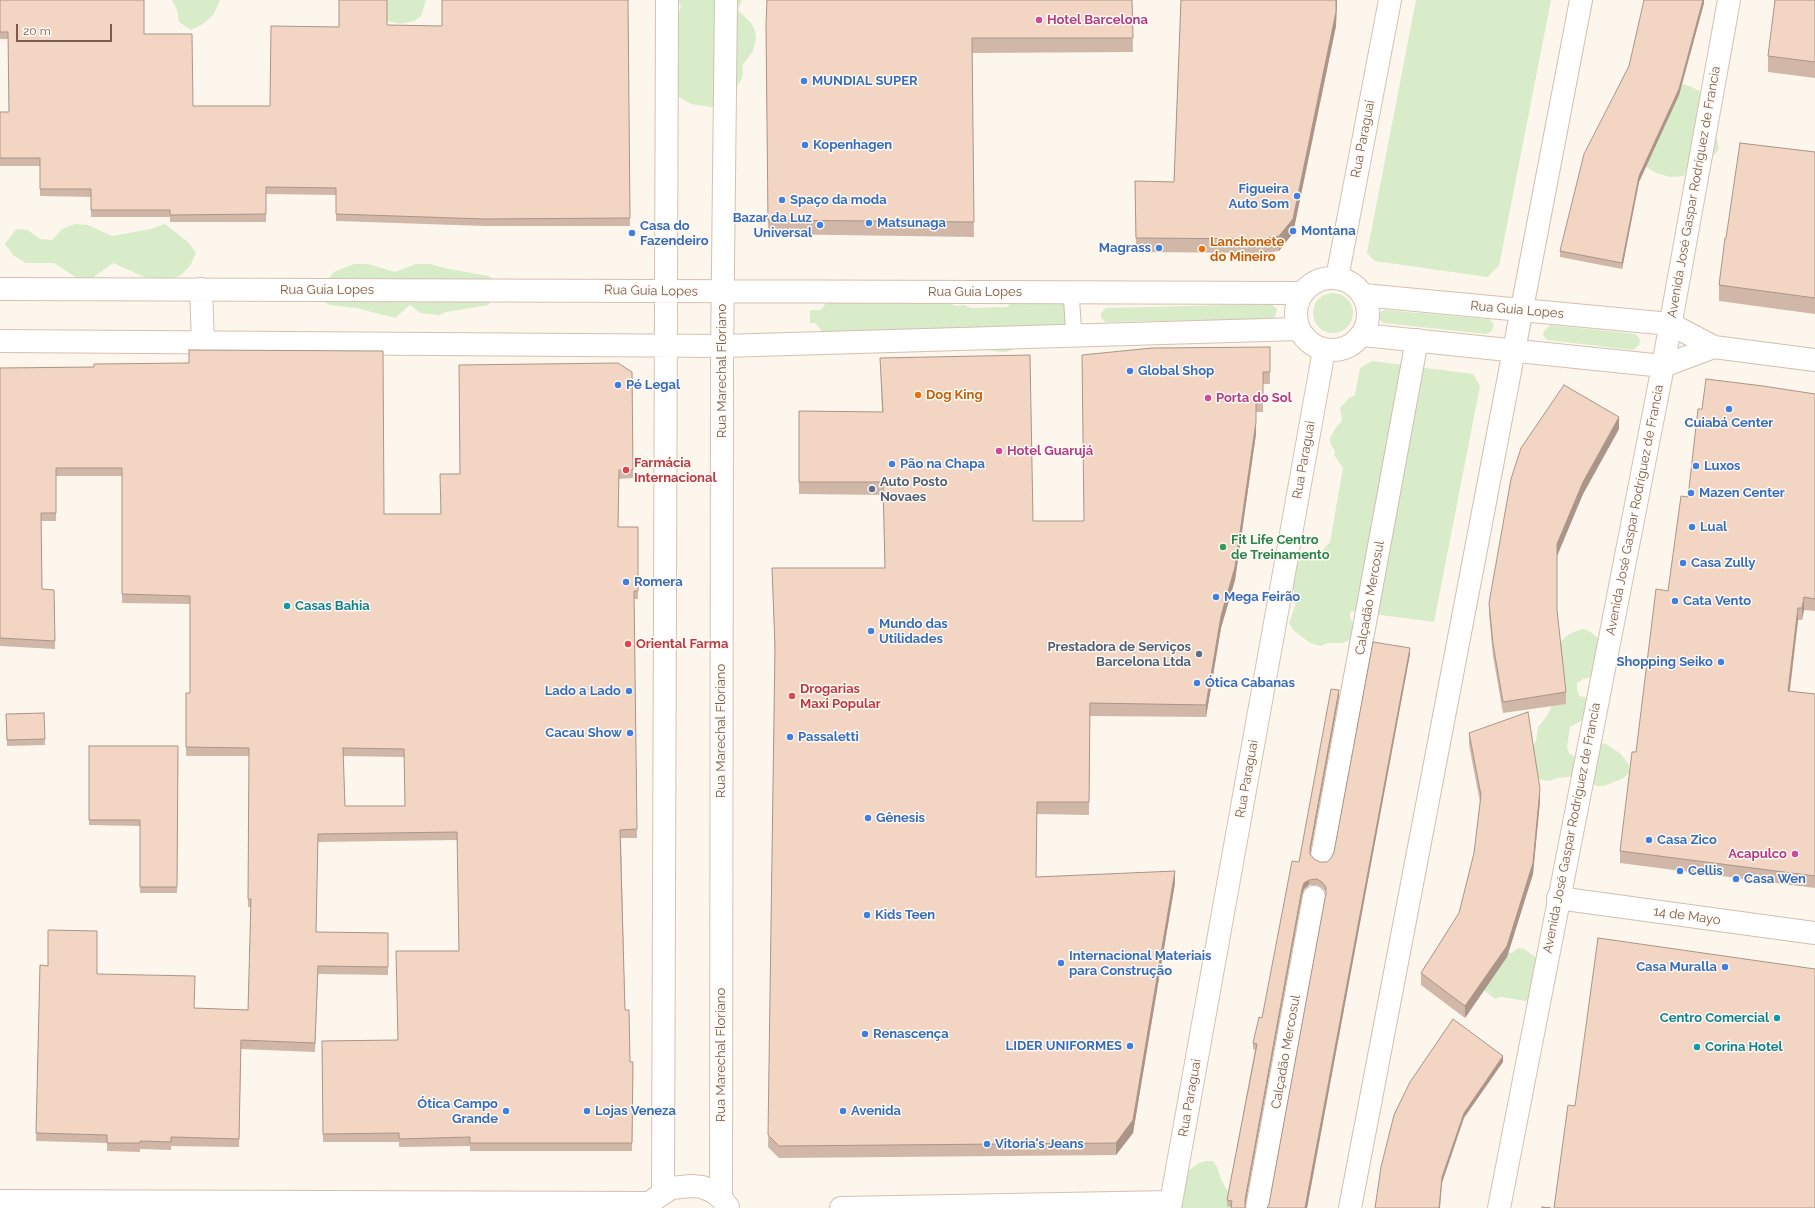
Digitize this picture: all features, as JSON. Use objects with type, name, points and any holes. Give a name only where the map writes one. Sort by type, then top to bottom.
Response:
[{"type":"main road","points":[[653,1201],[667,290],[667,0]]},
{"type":"main road","name":"Rua Marechal Floriano","points":[[725,1203],[722,346],[726,0]]},
{"type":"main road","name":"Rua Paraguai","points":[[1337,278],[1390,0]]},
{"type":"main road","points":[[1350,1208],[1581,0]]},
{"type":"main road","name":"Avenida José Gaspar Rodríguez de Francia","points":[[1499,1208],[1558,898],[1663,366],[1729,0]]},
{"type":"main road","points":[[1337,278],[1355,285],[1363,295],[1368,305],[1368,325],[1363,335],[1356,343],[1336,351],[1324,350],[1314,346],[1305,339],[1299,329],[1296,318],[1296,307],[1302,293],[1312,284],[1320,280],[1337,278]]},
{"type":"main road","name":"Rua Guia Lopes","points":[[0,289],[1302,293]]},
{"type":"main road","points":[[201,289],[203,342]]},
{"type":"main road","name":"Rua Guia Lopes","points":[[1363,295],[1670,324]]},
{"type":"main road","points":[[1670,324],[1714,347],[1815,360]]},
{"type":"main road","points":[[0,340],[665,344],[722,346],[1299,329]]},
{"type":"main road","points":[[1363,335],[1663,366],[1714,347]]},
{"type":"main road","name":"Calçadão Mercosul","points":[[1322,856],[1417,340]]},
{"type":"main road","name":"Rua Paraguai","points":[[1170,1205],[1324,350]]},
{"type":"main road","name":"Calçadão Mercosul","points":[[1257,1208],[1314,897]]},
{"type":"main road","name":"14 de Mayo","points":[[1558,898],[1815,933]]},
{"type":"main road","points":[[0,1201],[193,1205],[653,1201],[671,1188],[691,1186],[702,1187],[725,1203]]},
{"type":"main road","points":[[841,1208],[1170,1205]]},
{"type":"lane","points":[[1071,292],[1074,336]]},
{"type":"green space","points":[[172,0],[220,0],[214,14],[203,24],[191,30],[179,22],[177,10]]},
{"type":"green space","points":[[344,0],[426,0],[421,16],[414,21],[400,24],[388,21],[360,20]]},
{"type":"green space","points":[[678,0],[742,0],[738,10],[752,24],[755,31],[756,38],[753,51],[742,66],[743,74],[741,80],[729,97],[719,106],[712,107],[691,104],[679,97],[673,82],[673,19],[681,7]]},
{"type":"green space","points":[[1416,0],[1551,0],[1499,266],[1487,277],[1375,261],[1367,253]]},
{"type":"green space","points":[[1684,84],[1698,90],[1709,101],[1718,121],[1716,135],[1719,149],[1715,154],[1691,166],[1686,170],[1684,176],[1670,177],[1656,173],[1643,165],[1676,85]]},
{"type":"green space","points":[[75,224],[88,225],[112,236],[151,229],[165,224],[188,242],[196,253],[190,266],[181,275],[168,281],[153,281],[113,263],[91,279],[77,278],[54,263],[26,263],[13,255],[5,244],[16,229],[28,230],[40,239],[52,240],[62,229]]},
{"type":"green space","points":[[354,264],[368,264],[395,272],[416,264],[430,264],[489,276],[494,281],[496,294],[488,305],[446,312],[440,315],[420,313],[410,305],[395,318],[356,308],[329,305],[323,301],[325,283],[334,272]]},
{"type":"green space","points":[[1062,292],[1069,322],[1056,339],[1016,344],[1012,350],[1005,352],[992,351],[973,342],[828,338],[815,323],[810,323],[810,310],[821,310],[826,303],[833,299],[938,300],[957,306],[964,305],[971,308],[1007,307],[1019,294]]},
{"type":"green space","points":[[1333,293],[1347,299],[1353,313],[1347,327],[1333,333],[1319,327],[1313,313],[1319,299]]},
{"type":"green space","points":[[1271,304],[1277,309],[1275,317],[1272,319],[1106,322],[1101,318],[1101,313],[1106,308]]},
{"type":"green space","points":[[1385,310],[1489,319],[1494,325],[1491,332],[1486,334],[1383,323],[1379,319],[1381,311]]},
{"type":"green space","points":[[1550,325],[1636,334],[1640,340],[1639,345],[1633,350],[1547,340],[1543,335],[1544,331]]},
{"type":"green space","points":[[1372,361],[1473,374],[1480,386],[1434,622],[1351,611],[1350,616],[1355,629],[1354,635],[1349,640],[1342,643],[1328,643],[1321,646],[1310,643],[1293,630],[1289,623],[1296,603],[1292,582],[1294,568],[1302,557],[1322,551],[1330,542],[1343,468],[1334,455],[1335,451],[1331,445],[1330,438],[1337,426],[1342,421],[1340,408],[1349,398],[1355,395],[1360,368]]},
{"type":"green space","points":[[1582,629],[1589,631],[1599,639],[1597,676],[1583,679],[1577,683],[1577,690],[1580,696],[1593,699],[1600,710],[1570,727],[1567,747],[1569,753],[1576,758],[1598,743],[1606,744],[1621,754],[1629,765],[1629,772],[1624,778],[1604,786],[1597,786],[1578,776],[1557,778],[1550,781],[1538,779],[1523,758],[1536,741],[1538,727],[1550,710],[1553,696],[1549,652],[1569,634]]},
{"type":"green space","points":[[1518,948],[1524,949],[1537,958],[1536,995],[1526,1001],[1501,997],[1495,999],[1482,989],[1505,952],[1512,953]]},
{"type":"green space","points":[[1213,1161],[1227,1190],[1242,1193],[1247,1197],[1247,1208],[1179,1208],[1188,1171],[1199,1163]]},
{"type":"building","points":[[0,0],[144,0],[144,34],[192,34],[193,106],[270,106],[271,26],[339,27],[339,0],[387,0],[387,25],[442,26],[442,0],[628,0],[630,218],[485,219],[336,214],[336,188],[266,187],[266,214],[170,215],[170,210],[91,210],[91,189],[40,189],[40,158],[0,158],[0,112],[9,112],[8,32],[0,32]]},
{"type":"building","points":[[767,0],[1132,0],[1133,38],[972,38],[974,222],[768,220]]},
{"type":"building","points":[[1181,0],[1336,0],[1336,12],[1293,219],[1279,236],[1265,239],[1136,238],[1135,181],[1174,182]]},
{"type":"building","points":[[1644,0],[1703,0],[1679,89],[1639,176],[1622,263],[1560,251],[1584,154],[1629,66]]},
{"type":"building","points":[[1775,0],[1815,0],[1815,62],[1768,56]]},
{"type":"building","points":[[1740,143],[1815,152],[1815,298],[1719,285]]},
{"type":"building","points":[[1270,347],[1270,372],[1263,372],[1263,400],[1256,400],[1256,422],[1235,567],[1221,616],[1206,705],[1090,703],[1089,802],[1037,802],[1036,877],[1175,871],[1133,1120],[1116,1143],[779,1146],[768,1135],[775,646],[772,568],[885,568],[883,482],[799,482],[799,411],[883,412],[880,358],[1030,355],[1033,521],[1084,521],[1082,355],[1152,348]]},
{"type":"building","points":[[189,350],[383,351],[384,514],[441,514],[440,474],[460,474],[459,365],[618,363],[632,372],[633,470],[619,470],[618,527],[638,527],[638,591],[634,591],[637,829],[620,830],[625,1010],[629,1010],[630,1062],[633,1062],[632,1143],[470,1143],[470,1137],[399,1139],[399,1133],[323,1134],[322,1041],[398,1040],[396,951],[459,951],[457,832],[318,834],[316,932],[388,933],[388,967],[318,966],[315,1043],[241,1040],[239,1139],[171,1137],[171,1142],[140,1141],[140,1143],[107,1143],[107,1135],[36,1133],[40,965],[48,966],[48,930],[97,931],[97,974],[195,976],[194,1008],[248,1010],[251,899],[248,899],[249,748],[186,747],[186,693],[190,693],[190,596],[122,594],[122,468],[56,468],[56,513],[41,513],[42,589],[54,590],[55,641],[0,638],[0,368],[94,367],[94,364],[189,363]],"holes":[[[343,748],[404,749],[405,806],[345,806]]]},
{"type":"building","points":[[1706,379],[1815,394],[1815,599],[1804,597],[1802,608],[1798,608],[1788,691],[1815,694],[1815,876],[1620,851],[1632,752],[1636,752],[1656,589],[1668,591],[1681,496],[1688,497],[1698,409],[1702,409]]},
{"type":"building","points":[[1564,385],[1619,417],[1583,482],[1557,544],[1557,610],[1566,692],[1503,702],[1493,644],[1489,603],[1511,479],[1521,448]]},
{"type":"building","points":[[1373,642],[1410,648],[1305,1208],[1267,1208],[1269,1204],[1326,893],[1326,887],[1317,879],[1309,880],[1304,883],[1302,889],[1245,1200],[1246,1208],[1231,1208],[1232,1201],[1227,1200],[1257,1044],[1253,1043],[1259,1017],[1262,1018],[1292,861],[1299,862],[1331,689],[1339,690],[1310,848],[1310,854],[1314,859],[1320,862],[1327,862],[1334,852]]},
{"type":"building","points":[[1528,712],[1540,789],[1533,863],[1507,946],[1465,1006],[1421,973],[1459,913],[1474,853],[1481,795],[1469,733]]},
{"type":"building","points":[[44,713],[45,739],[7,740],[6,714]]},
{"type":"building","points":[[89,746],[178,746],[177,887],[140,887],[140,820],[89,820]]},
{"type":"building","points":[[1598,938],[1815,969],[1815,1208],[1554,1208],[1568,1105],[1575,1106]]},
{"type":"building","points":[[1453,1019],[1503,1056],[1464,1113],[1442,1177],[1439,1208],[1375,1208],[1381,1167],[1394,1115],[1410,1082]]},
{"type":"place","name":"Hotel Barcelona","points":[[1039,20]]},
{"type":"place","name":"MUNDIAL SUPER","points":[[804,81]]},
{"type":"place","name":"Kopenhagen","points":[[805,145]]},
{"type":"place","name":"Figueira Auto Som","points":[[1297,196]]},
{"type":"place","name":"Spaço da moda","points":[[782,200]]},
{"type":"place","name":"Matsunaga","points":[[869,223]]},
{"type":"place","name":"Bazar da Luz Universal","points":[[820,225]]},
{"type":"place","name":"Montana","points":[[1293,231]]},
{"type":"place","name":"Casa do Fazendeiro","points":[[632,233]]},
{"type":"place","name":"Magrass","points":[[1159,248]]},
{"type":"place","name":"Lanchonete do Mineiro","points":[[1202,249]]},
{"type":"place","name":"Global Shop","points":[[1130,371]]},
{"type":"place","name":"Pé Legal","points":[[618,385]]},
{"type":"place","name":"Dog King","points":[[918,395]]},
{"type":"place","name":"Porta do Sol","points":[[1208,398]]},
{"type":"place","name":"Cuiabá Center","points":[[1729,409]]},
{"type":"place","name":"Hotel Guarujá","points":[[999,451]]},
{"type":"place","name":"Pão na Chapa","points":[[892,464]]},
{"type":"place","name":"Luxos","points":[[1696,466]]},
{"type":"place","name":"Farmácia Internacional","points":[[626,470]]},
{"type":"place","name":"Auto Posto Novaes","points":[[872,489]]},
{"type":"place","name":"Mazen Center","points":[[1691,493]]},
{"type":"place","name":"Lual","points":[[1692,527]]},
{"type":"place","name":"Fit Life Centro de Treinamento","points":[[1223,547]]},
{"type":"place","name":"Casa Zully","points":[[1683,563]]},
{"type":"place","name":"Romera","points":[[626,582]]},
{"type":"place","name":"Mega Feirão","points":[[1216,597]]},
{"type":"place","name":"Cata Vento","points":[[1675,601]]},
{"type":"place","name":"Casas Bahia","points":[[287,606]]},
{"type":"place","name":"Mundo das Utilidades","points":[[871,631]]},
{"type":"place","name":"Oriental Farma","points":[[628,644]]},
{"type":"place","name":"Prestadora de Serviços Barcelona Ltda","points":[[1199,654]]},
{"type":"place","name":"Shopping Seiko","points":[[1721,662]]},
{"type":"place","name":"Ótica Cabanas","points":[[1197,683]]},
{"type":"place","name":"Lado a Lado","points":[[629,691]]},
{"type":"place","name":"Drogarias Maxi Popular","points":[[792,696]]},
{"type":"place","name":"Cacau Show","points":[[630,733]]},
{"type":"place","name":"Passaletti","points":[[790,737]]},
{"type":"place","name":"Gênesis","points":[[868,818]]},
{"type":"place","name":"Casa Zico","points":[[1649,840]]},
{"type":"place","name":"Acapulco","points":[[1795,854]]},
{"type":"place","name":"Cellis","points":[[1680,871]]},
{"type":"place","name":"Casa Wen","points":[[1736,879]]},
{"type":"place","name":"Kids Teen","points":[[867,915]]},
{"type":"place","name":"Internacional Materiais para Construção","points":[[1061,963]]},
{"type":"place","name":"Casa Muralla","points":[[1725,967]]},
{"type":"place","name":"Centro Comercial","points":[[1777,1018]]},
{"type":"place","name":"Renascença","points":[[865,1034]]},
{"type":"place","name":"LIDER UNIFORMES","points":[[1130,1046]]},
{"type":"place","name":"Corina Hotel","points":[[1697,1047]]},
{"type":"place","name":"Ótica Campo Grande","points":[[506,1111]]},
{"type":"place","name":"Lojas Veneza","points":[[587,1111]]},
{"type":"place","name":"Avenida","points":[[843,1111]]},
{"type":"place","name":"Vitoria's Jeans","points":[[987,1144]]}]
